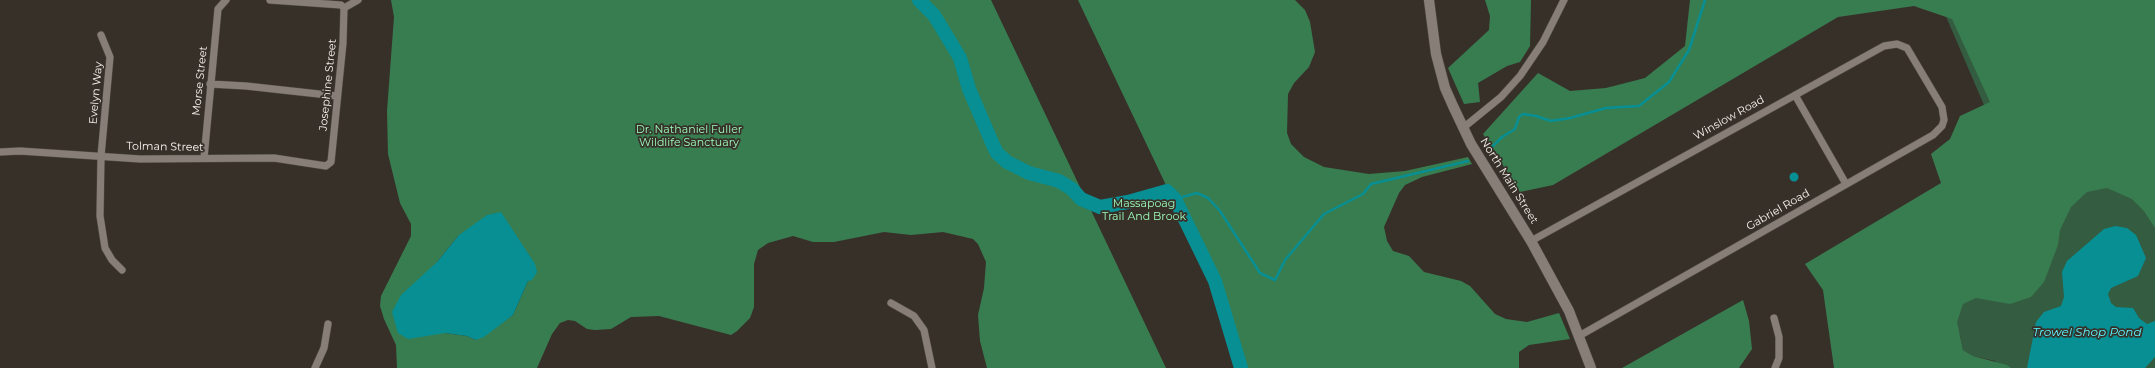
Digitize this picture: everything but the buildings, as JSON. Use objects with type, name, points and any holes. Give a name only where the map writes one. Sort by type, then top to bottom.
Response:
[{"type":"main road","name":"North Main Street","points":[[1429,0],[1432,32],[1439,70],[1445,88],[1463,128],[1531,241],[1569,311],[1591,368]]},
{"type":"street","name":"Morse Street","points":[[204,158],[210,84],[219,7],[226,0]]},
{"type":"street","points":[[270,0],[341,6],[344,8],[358,0]]},
{"type":"street","points":[[1463,128],[1501,97],[1520,76],[1543,42],[1564,0]]},
{"type":"street","name":"Josephine Street","points":[[329,164],[331,162],[343,43],[344,8]]},
{"type":"street","name":"Evelyn Way","points":[[101,35],[110,57],[101,156],[100,216],[102,238],[108,254],[122,270]]},
{"type":"street","name":"Winslow Road","points":[[1531,241],[1890,44],[1897,44],[1907,48],[1927,80]]},
{"type":"street","name":"Gabriel Road","points":[[1579,336],[1933,135],[1942,126],[1944,114],[1927,80]]},
{"type":"street","points":[[210,84],[246,86],[337,96]]},
{"type":"street","points":[[1795,95],[1846,184]]},
{"type":"street","name":"Tolman Street","points":[[0,152],[20,151],[140,159],[274,158],[326,166],[329,164]]},
{"type":"street","points":[[891,303],[914,316],[924,330],[932,368]]},
{"type":"street","points":[[1774,318],[1779,337],[1779,358],[1776,368]]},
{"type":"street","points":[[315,368],[324,348],[328,324]]},
{"type":"green space","name":"Dr. Nathaniel Fuller Wildlife Sanctuary","points":[[391,0],[991,0],[1166,368],[987,368],[980,341],[978,315],[984,288],[986,262],[978,244],[973,239],[943,232],[911,235],[884,232],[834,242],[813,242],[793,236],[768,243],[758,250],[754,264],[754,307],[750,318],[731,335],[659,316],[631,317],[611,329],[595,330],[587,329],[575,321],[568,320],[560,323],[552,334],[537,368],[397,368],[396,345],[384,319],[380,306],[381,296],[411,236],[411,224],[400,203],[388,154],[387,111],[394,17]],"holes":[[[459,235],[528,281],[513,315],[476,340],[467,336],[445,333],[437,262]]]},
{"type":"green space","points":[[1078,0],[1295,0],[1305,10],[1310,22],[1315,52],[1309,67],[1294,83],[1288,94],[1287,133],[1291,144],[1304,157],[1324,167],[1369,174],[1405,171],[1468,157],[1472,164],[1422,177],[1405,185],[1399,193],[1384,227],[1387,241],[1393,251],[1409,256],[1424,272],[1461,281],[1470,286],[1495,314],[1506,319],[1527,322],[1559,313],[1570,339],[1529,345],[1519,352],[1519,368],[1237,368],[1213,284]]},
{"type":"green space","points":[[1485,0],[1531,0],[1530,46],[1520,62],[1507,66],[1478,83],[1480,102],[1464,104],[1448,68],[1489,30],[1490,16]]},
{"type":"green space","points":[[1690,0],[2155,0],[2155,228],[2144,211],[2132,199],[2107,188],[2087,192],[2071,207],[2060,230],[2058,245],[2044,282],[2031,297],[2010,304],[1976,298],[1963,304],[1957,322],[1963,350],[1973,356],[2007,365],[2011,368],[1834,368],[1823,290],[1805,264],[1941,183],[1931,154],[1950,139],[1960,116],[1990,102],[1952,19],[1914,6],[1838,17],[1553,185],[1520,192],[1483,134],[1538,73],[1570,91],[1606,88],[1645,78],[1685,46]]},
{"type":"green space","points":[[1939,0],[2155,0],[2155,368],[2000,368],[1995,361],[1973,356],[1963,350],[1960,335],[1950,329],[2005,154]]},
{"type":"green space","points":[[1743,300],[1749,321],[1752,349],[1739,368],[1622,368]]},
{"type":"water","points":[[1792,173],[1796,173],[1798,177],[1796,181],[1792,181],[1790,179],[1790,175]]},
{"type":"water","points":[[501,212],[535,264],[537,272],[532,280],[528,281],[513,315],[484,337],[476,340],[467,336],[445,333],[408,339],[398,333],[392,312],[401,295],[437,262],[459,235],[487,215]]},
{"type":"water","name":"Trowel Shop Pond","points":[[2115,226],[2127,228],[2136,235],[2146,258],[2138,276],[2111,288],[2108,294],[2111,303],[2116,307],[2133,308],[2139,318],[2147,324],[2155,321],[2155,357],[2145,368],[2027,368],[2036,322],[2044,312],[2061,306],[2064,297],[2062,272],[2067,261],[2104,229]]},
{"type":"waterway","points":[[919,0],[934,15],[960,58],[969,89],[993,145],[997,153],[1007,162],[1029,173],[1059,181],[1072,189],[1081,199],[1100,207],[1128,202],[1167,191],[1175,199],[1215,281],[1241,368]]},
{"type":"waterway","points":[[1491,148],[1502,137],[1515,129],[1519,117],[1523,114],[1536,116],[1551,121],[1570,118],[1606,108],[1639,106],[1669,82],[1689,50],[1705,0]]},
{"type":"waterway","points":[[1175,199],[1197,193],[1208,198],[1220,211],[1260,273],[1275,280],[1285,260],[1324,214],[1363,194],[1371,184],[1468,161]]},
{"type":"park label","name":"Massapoag Trail And Brook","points":[[1144,210]]}]
